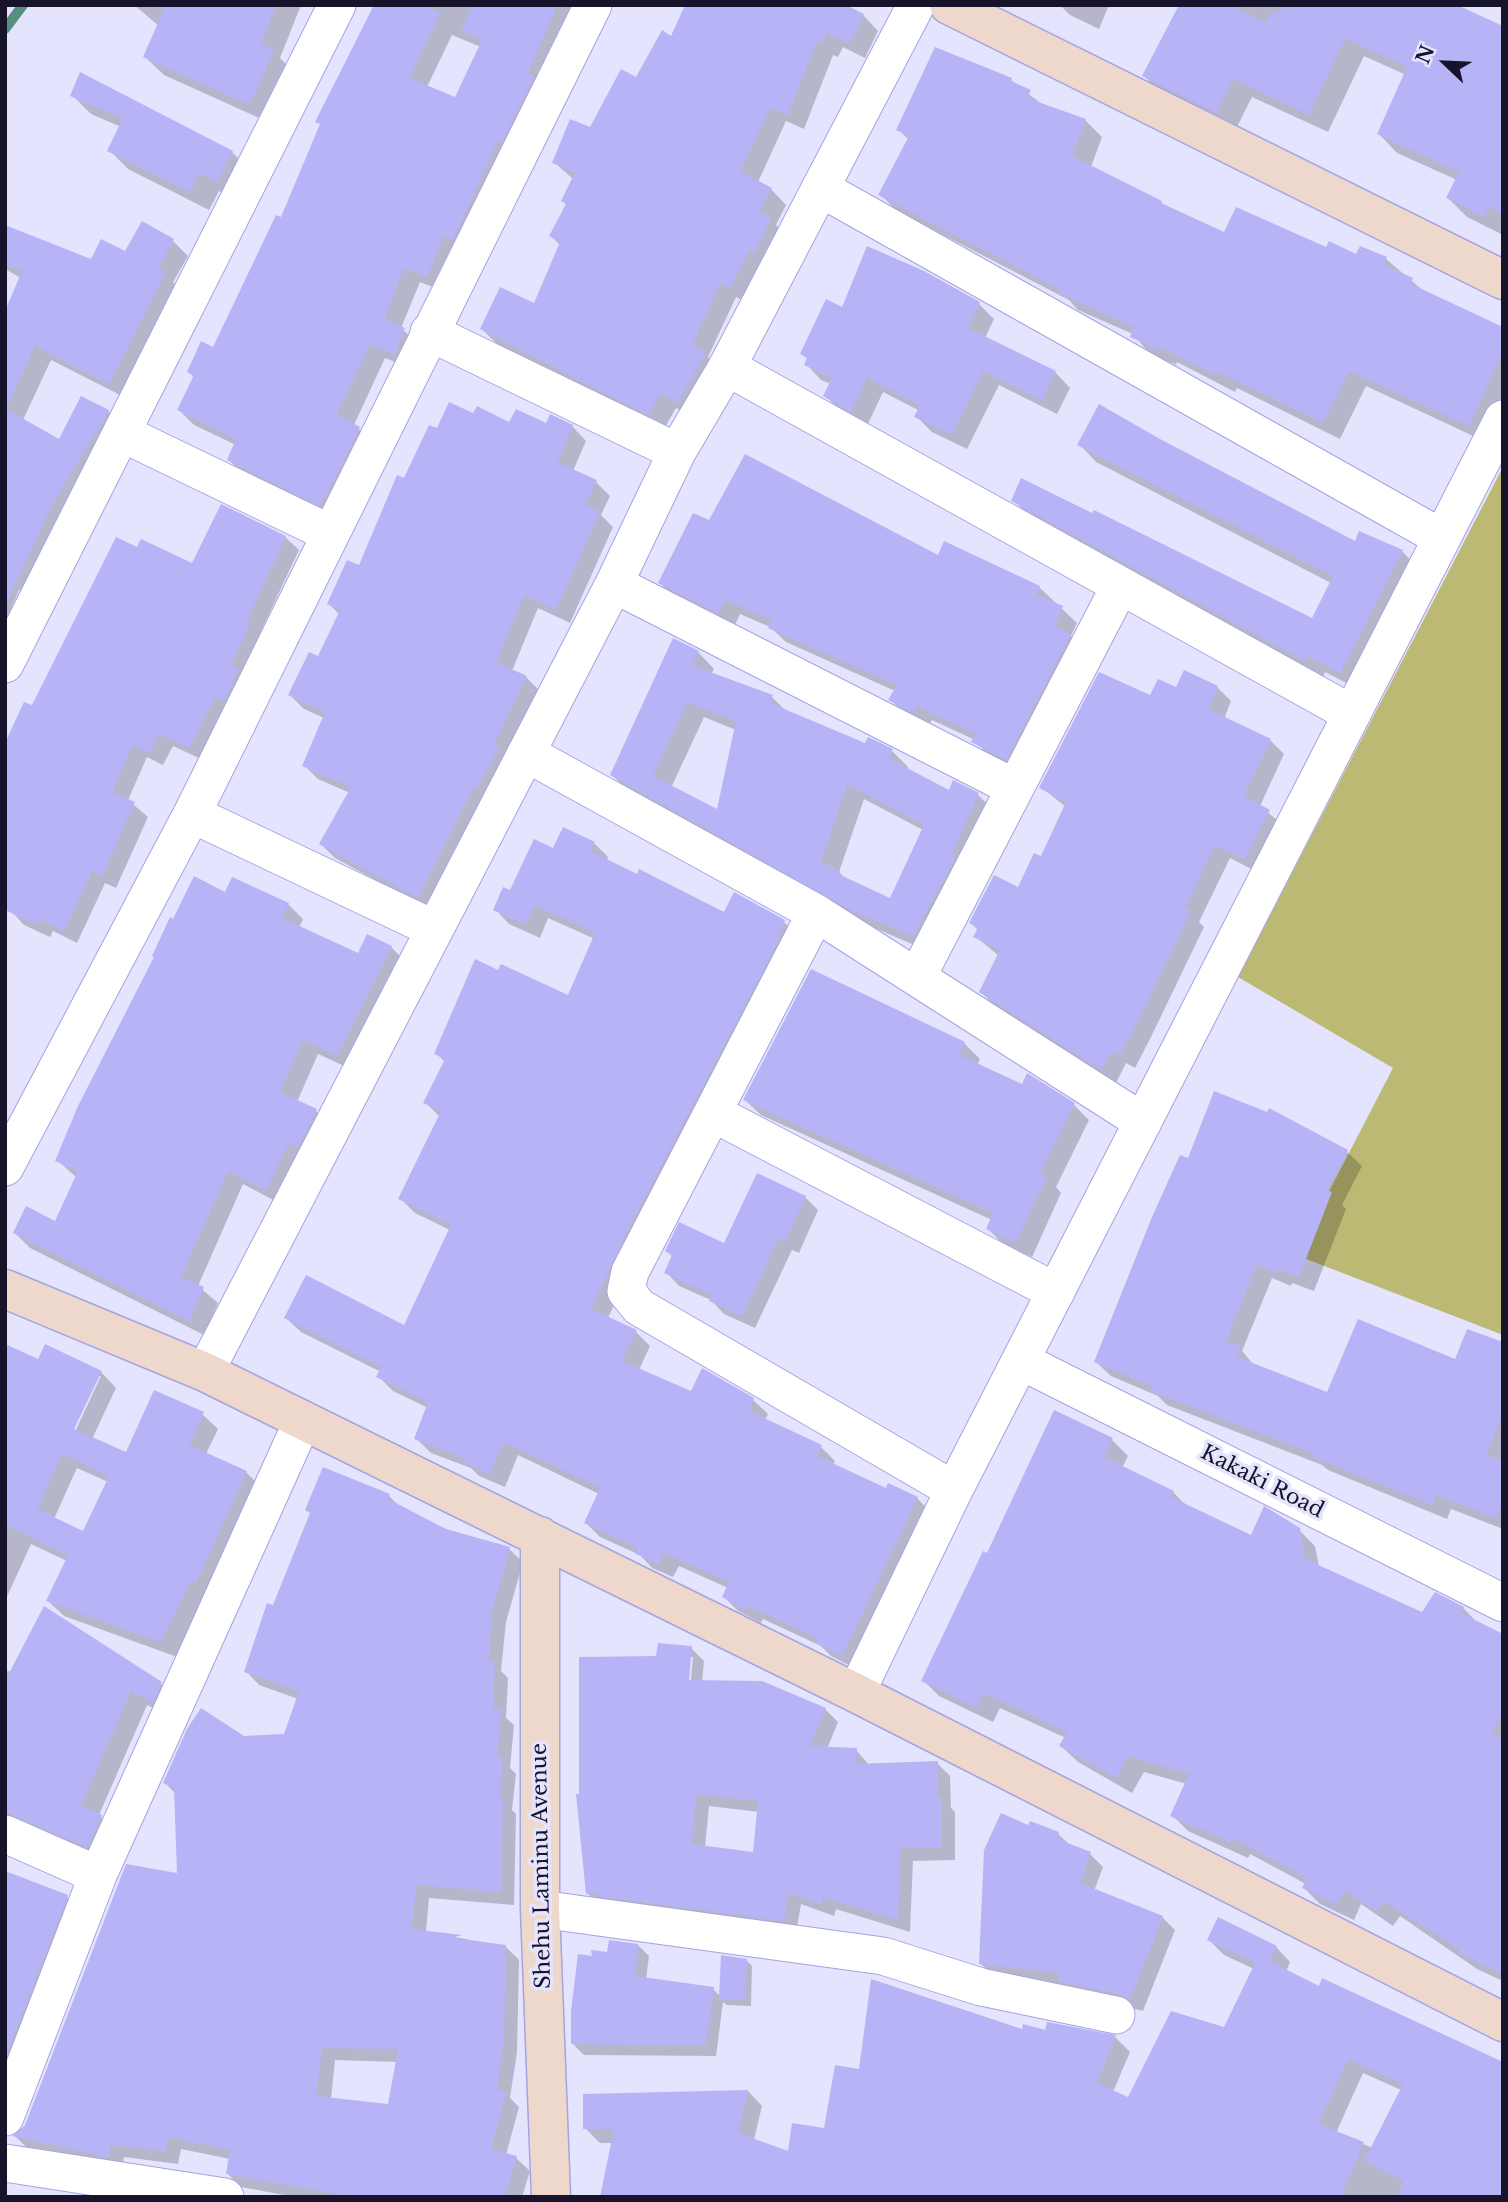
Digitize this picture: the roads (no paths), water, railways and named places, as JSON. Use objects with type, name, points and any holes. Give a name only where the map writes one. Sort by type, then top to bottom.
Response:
[{"type":"street","points":[[5,664],[337,5]]},
{"type":"street","points":[[5,1167],[192,814],[593,5]]},
{"type":"street","points":[[205,1371],[614,584],[677,452],[727,368],[916,5]]},
{"type":"street","points":[[949,5],[1503,280]]},
{"type":"street","points":[[820,188],[1442,538]]},
{"type":"street","points":[[429,332],[677,452]]},
{"type":"street","points":[[727,368],[1352,714]]},
{"type":"street","points":[[856,1693],[954,1490],[1503,419]]},
{"type":"street","points":[[122,433],[329,533]]},
{"type":"street","points":[[614,584],[1015,788]]},
{"type":"street","points":[[917,977],[1120,586]]},
{"type":"street","points":[[526,753],[817,913],[1143,1122]]},
{"type":"street","points":[[192,814],[434,929]]},
{"type":"street","points":[[817,913],[630,1272],[626,1292],[639,1307],[954,1490]]},
{"type":"street","points":[[713,1113],[1056,1292]]},
{"type":"street","points":[[5,1289],[205,1371],[856,1693],[1503,2022]]},
{"type":"street","name":"Kakaki Road","points":[[1021,1361],[1503,1603]]},
{"type":"street","points":[[5,2117],[98,1875],[303,1420]]},
{"type":"street","name":"Shehu Laminu Avenue","points":[[540,1536],[540,1909],[551,2197]]},
{"type":"street","points":[[5,1834],[98,1875]]},
{"type":"street","points":[[540,1909],[883,1956],[981,1987],[1115,2015]]},
{"type":"street","points":[[5,2163],[225,2197]]},
{"type":"waterway","points":[[5,29],[23,5]]}]
